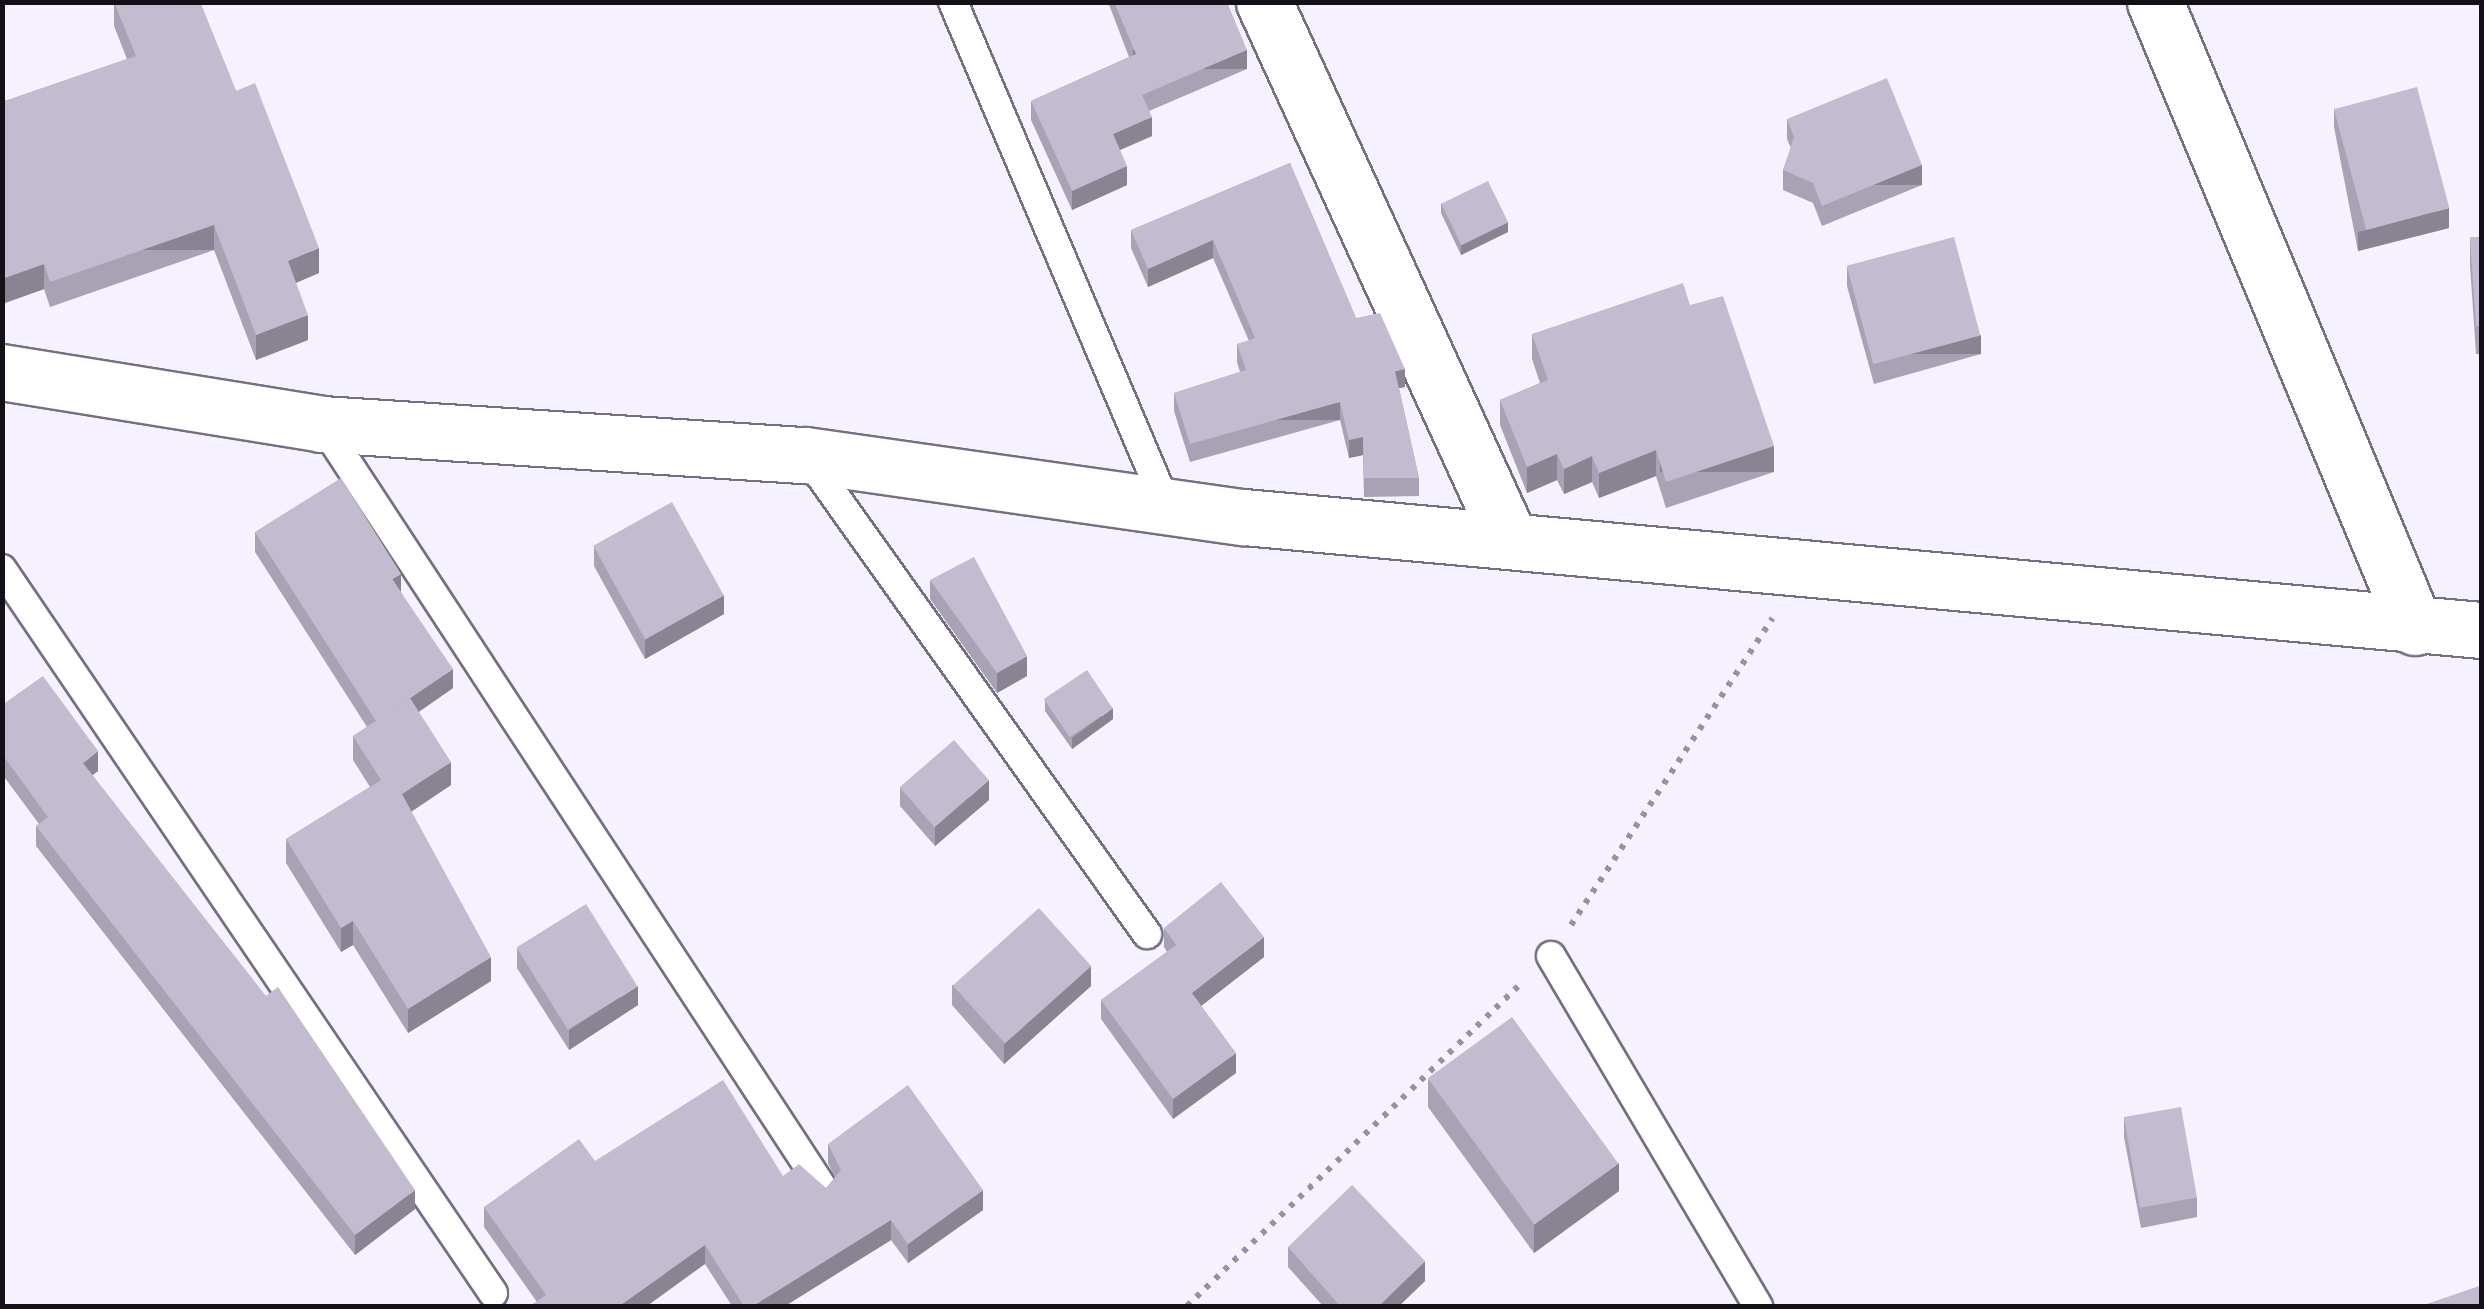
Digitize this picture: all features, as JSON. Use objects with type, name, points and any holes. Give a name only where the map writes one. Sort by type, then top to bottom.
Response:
[{"type":"street","points":[[1264,2],[1509,538]]},
{"type":"street","points":[[2155,2],[2414,628]]},
{"type":"street","points":[[2,372],[322,424],[806,456],[1167,508],[2414,628],[2482,630]]},
{"type":"lane","points":[[953,2],[1167,508]]},
{"type":"lane","points":[[322,424],[824,1190]]},
{"type":"lane","points":[[806,456],[1147,934]]},
{"type":"lane","points":[[2,569],[492,1293]]},
{"type":"lane","points":[[1551,956],[1758,1306]]},
{"type":"building","points":[[114,2],[200,2],[236,91],[255,83],[319,248],[288,261],[308,315],[256,335],[214,225],[50,282],[44,264],[2,279],[2,102],[136,56]]},
{"type":"building","points":[[1114,2],[1227,2],[1247,50],[1142,95],[1152,117],[1113,134],[1127,166],[1072,191],[1031,101],[1136,54]]},
{"type":"building","points":[[1887,78],[1922,165],[1822,206],[1813,183],[1783,170],[1794,137],[1787,119]]},
{"type":"building","points":[[2417,87],[2449,208],[2366,230],[2334,109]]},
{"type":"building","points":[[1290,163],[1356,318],[1380,313],[1405,369],[1395,371],[1419,478],[1364,478],[1363,437],[1349,440],[1340,402],[1190,444],[1174,393],[1246,370],[1237,344],[1255,338],[1213,240],[1148,269],[1131,230]]},
{"type":"building","points":[[1488,181],[1508,222],[1461,245],[1441,204]]},
{"type":"building","points":[[1954,237],[1980,336],[1873,364],[1847,266]]},
{"type":"building","points":[[2470,237],[2482,237],[2482,326],[2476,326]]},
{"type":"building","points":[[1683,283],[1690,305],[1723,296],[1774,446],[1666,482],[1656,450],[1599,473],[1592,456],[1564,469],[1557,454],[1527,467],[1500,400],[1548,380],[1532,334]]},
{"type":"building","points":[[341,478],[401,574],[392,579],[453,669],[376,721],[255,532]]},
{"type":"building","points":[[672,502],[724,596],[645,639],[593,546]]},
{"type":"building","points":[[974,557],[1027,656],[997,673],[930,580]]},
{"type":"building","points":[[1087,670],[1113,708],[1070,737],[1044,699]]},
{"type":"building","points":[[43,676],[98,751],[83,763],[266,996],[278,987],[415,1190],[355,1235],[36,826],[48,817],[2,754],[2,705]]},
{"type":"building","points":[[410,698],[451,762],[402,794],[491,957],[408,1009],[353,921],[341,928],[286,839],[381,780],[353,736]]},
{"type":"building","points":[[954,740],[989,780],[934,827],[900,787]]},
{"type":"building","points":[[1221,882],[1264,937],[1192,993],[1236,1053],[1173,1099],[1101,1000],[1176,945],[1164,928]]},
{"type":"building","points":[[586,904],[637,986],[568,1030],[516,947]]},
{"type":"building","points":[[1039,908],[1091,966],[1005,1044],[953,986]]},
{"type":"building","points":[[1512,1017],[1618,1163],[1534,1225],[1428,1078]]},
{"type":"building","points":[[723,1080],[783,1176],[799,1164],[826,1188],[841,1170],[828,1144],[908,1085],[983,1190],[908,1244],[891,1220],[753,1306],[744,1306],[705,1245],[619,1306],[530,1306],[546,1295],[484,1207],[579,1139],[595,1161]]},
{"type":"building","points":[[2181,1107],[2197,1198],[2140,1208],[2124,1117]]},
{"type":"building","points":[[1352,1185],[1425,1261],[1379,1306],[1340,1306],[1288,1247]]},
{"type":"building","points":[[2482,1285],[2482,1306],[2421,1306]]}]
